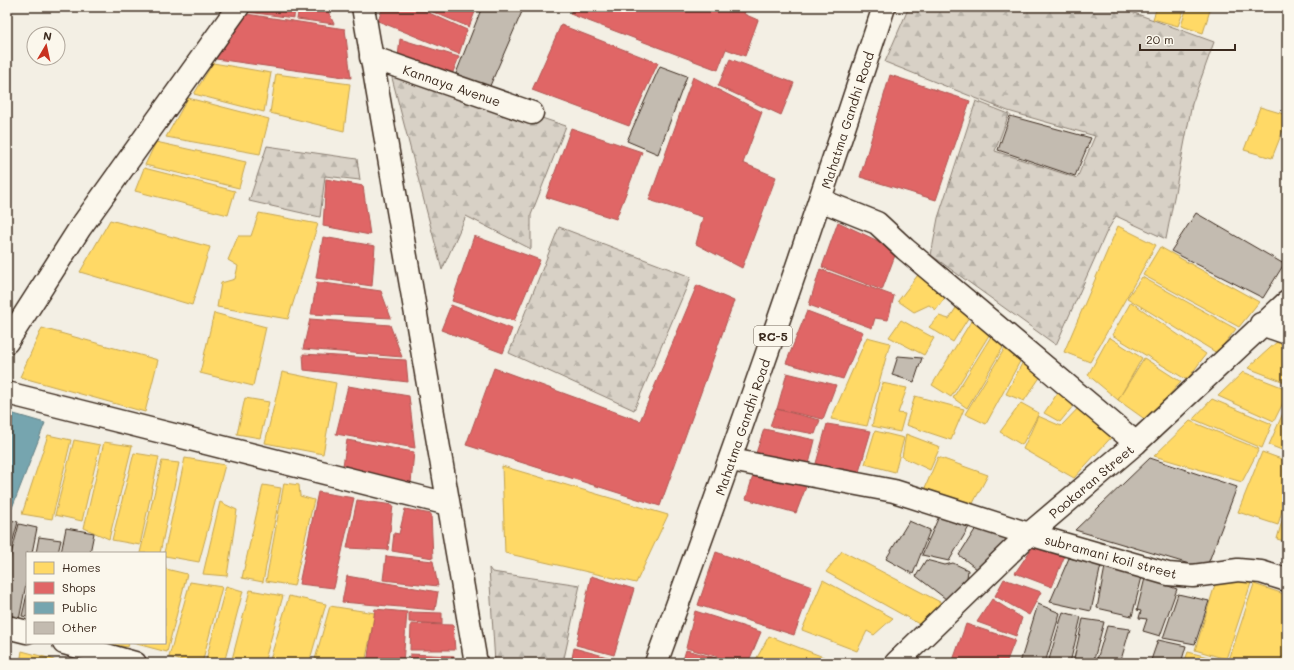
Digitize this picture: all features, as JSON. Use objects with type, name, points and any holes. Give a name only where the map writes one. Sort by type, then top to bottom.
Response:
[{"type":"street","points":[[7,342],[80,228],[238,7]]},
{"type":"street","points":[[363,7],[476,663]]},
{"type":"street","name":"Mahatma Gandhi Road","points":[[656,663],[731,460],[884,7]]},
{"type":"street","name":"Kannaya Avenue","points":[[371,57],[532,113]]},
{"type":"street","points":[[820,200],[877,223],[911,254],[1136,443]]},
{"type":"street","name":"Pookaran Street","points":[[896,663],[1029,534],[1136,443],[1261,324],[1287,302]]},
{"type":"street","points":[[1261,324],[1287,333]]},
{"type":"street","points":[[7,393],[448,504]]},
{"type":"street","name":"subramani koil street","points":[[731,460],[894,491],[1029,534],[1168,574],[1193,576],[1238,570],[1261,572],[1287,580]]},
{"type":"street","points":[[7,627],[26,632]]},
{"type":"street","points":[[68,644],[135,663]]},
{"type":"green space","points":[[909,7],[1118,7],[1214,42],[1192,104],[1166,239],[1116,216],[1107,231],[1056,345],[931,255],[938,218],[976,101],[1009,114],[995,151],[1077,178],[1095,136],[1008,111],[885,62]]},
{"type":"green space","points":[[396,70],[566,126],[531,215],[531,249],[466,216],[442,270],[392,78]]},
{"type":"green space","points":[[267,146],[357,159],[360,180],[325,176],[320,217],[249,201]]},
{"type":"green space","points":[[559,227],[691,277],[634,410],[509,353]]},
{"type":"green space","points":[[489,568],[492,572],[580,585],[563,663],[495,663]]},
{"type":"building: Homes","points":[[1157,7],[1185,7],[1178,26],[1153,19]]},
{"type":"building: Homes","points":[[1187,7],[1211,7],[1203,33],[1181,26]]},
{"type":"building: Homes","points":[[213,63],[271,73],[264,112],[194,94]]},
{"type":"building: Homes","points":[[276,74],[350,84],[344,131],[270,113]]},
{"type":"building: Homes","points":[[188,98],[269,119],[260,154],[166,137]]},
{"type":"building: Homes","points":[[1260,107],[1287,115],[1287,120],[1272,158],[1244,150]]},
{"type":"building: Homes","points":[[156,142],[246,162],[239,188],[145,165]]},
{"type":"building: Homes","points":[[144,168],[235,191],[228,215],[135,191]]},
{"type":"building: Homes","points":[[259,213],[318,224],[288,319],[217,307],[221,283],[235,279],[238,266],[228,260],[238,236],[251,236]]},
{"type":"building: Homes","points":[[110,220],[210,247],[192,305],[80,272]]},
{"type":"building: Homes","points":[[1118,226],[1156,245],[1090,362],[1064,352]]},
{"type":"building: Homes","points":[[1160,247],[1259,302],[1239,327],[1143,275]]},
{"type":"building: Homes","points":[[921,271],[949,292],[936,310],[929,305],[914,312],[898,301]]},
{"type":"building: Homes","points":[[1142,277],[1236,329],[1217,353],[1127,298]]},
{"type":"building: Homes","points":[[1131,302],[1206,354],[1187,380],[1112,335]]},
{"type":"building: Homes","points":[[959,303],[972,312],[953,342],[929,327],[939,316],[949,319]]},
{"type":"building: Homes","points":[[214,313],[266,327],[253,386],[200,373]]},
{"type":"building: Homes","points":[[975,315],[994,327],[951,397],[932,385]]},
{"type":"building: Homes","points":[[901,320],[934,338],[924,355],[889,337]]},
{"type":"building: Homes","points":[[42,328],[158,360],[145,412],[20,377]]},
{"type":"building: Homes","points":[[995,330],[1008,339],[967,408],[953,398]]},
{"type":"building: Homes","points":[[867,337],[890,343],[867,426],[831,419]]},
{"type":"building: Homes","points":[[1109,337],[1142,358],[1118,400],[1088,375]]},
{"type":"building: Homes","points":[[1279,340],[1287,343],[1287,383],[1248,368]]},
{"type":"building: Homes","points":[[1008,343],[1024,354],[986,424],[965,414]]},
{"type":"building: Homes","points":[[1026,356],[1045,370],[1024,401],[1006,394]]},
{"type":"building: Homes","points":[[1144,358],[1181,382],[1146,420],[1118,400]]},
{"type":"building: Homes","points":[[282,372],[336,383],[323,454],[265,443]]},
{"type":"building: Homes","points":[[1243,372],[1287,389],[1287,395],[1274,421],[1218,396]]},
{"type":"building: Homes","points":[[882,383],[907,388],[898,413],[905,414],[900,432],[872,426]]},
{"type":"building: Homes","points":[[1061,388],[1078,400],[1060,422],[1044,413]]},
{"type":"building: Homes","points":[[915,396],[964,409],[951,440],[906,425]]},
{"type":"building: Homes","points":[[245,398],[269,402],[260,438],[237,434]]},
{"type":"building: Homes","points":[[1212,399],[1272,424],[1262,448],[1193,419]]},
{"type":"building: Homes","points":[[1021,403],[1039,413],[1022,445],[1000,432]]},
{"type":"building: Homes","points":[[1083,403],[1117,431],[1074,478],[1023,449],[1038,416],[1061,426]]},
{"type":"building: Homes","points":[[1287,404],[1287,452],[1269,445]]},
{"type":"building: Homes","points":[[1190,421],[1259,449],[1242,482],[1154,456]]},
{"type":"building: Homes","points":[[875,431],[904,438],[895,472],[865,464]]},
{"type":"building: Homes","points":[[906,434],[940,447],[930,470],[902,457]]},
{"type":"building: Homes","points":[[48,435],[71,440],[52,519],[22,514]]},
{"type":"building: Homes","points":[[74,440],[100,445],[82,521],[55,515]]},
{"type":"building: Homes","points":[[104,442],[132,446],[109,539],[84,528]]},
{"type":"building: Homes","points":[[1262,452],[1287,461],[1287,492],[1278,525],[1238,512]]},
{"type":"building: Homes","points":[[134,453],[159,457],[140,545],[112,540]]},
{"type":"building: Homes","points":[[938,457],[988,475],[971,507],[924,490]]},
{"type":"building: Homes","points":[[185,458],[225,465],[199,562],[166,556],[166,552],[164,552]]},
{"type":"building: Homes","points":[[162,461],[179,463],[160,552],[140,552]]},
{"type":"building: Homes","points":[[502,466],[668,515],[636,583],[505,553]]},
{"type":"building: Homes","points":[[284,483],[299,485],[300,496],[314,500],[294,586],[266,581]]},
{"type":"building: Homes","points":[[263,485],[281,488],[263,582],[242,578]]},
{"type":"building: Homes","points":[[220,502],[237,510],[227,576],[203,574]]},
{"type":"building: Homes","points":[[1287,503],[1287,542],[1277,539]]},
{"type":"building: Homes","points":[[842,551],[942,603],[919,624],[826,572]]},
{"type":"building: Homes","points":[[166,569],[187,574],[167,652],[137,644],[166,644]]},
{"type":"building: Homes","points":[[1217,578],[1252,580],[1226,659],[1195,650]]},
{"type":"building: Homes","points":[[823,580],[893,618],[874,635],[867,631],[857,651],[802,630]]},
{"type":"building: Homes","points":[[190,582],[222,587],[202,663],[189,663],[169,657]]},
{"type":"building: Homes","points":[[1254,584],[1287,595],[1287,646],[1281,663],[1241,663],[1229,660]]},
{"type":"building: Homes","points":[[226,586],[243,591],[224,663],[205,663]]},
{"type":"building: Homes","points":[[250,590],[283,596],[264,663],[231,663]]},
{"type":"building: Homes","points":[[289,596],[326,604],[309,663],[269,663]]},
{"type":"building: Homes","points":[[330,606],[375,613],[365,663],[314,663]]},
{"type":"building: Homes","points":[[769,636],[839,663],[754,663]]},
{"type":"building: Homes","points":[[107,644],[129,644],[128,647]]},
{"type":"building: Homes","points":[[1287,650],[1287,663],[1283,663]]},
{"type":"building: Homes","points":[[22,651],[52,659],[58,663],[20,663]]},
{"type":"building: Homes","points":[[1188,652],[1208,657],[1206,663],[1184,663]]},
{"type":"building: Shops","points":[[251,7],[295,7],[294,18],[248,12]]},
{"type":"building: Shops","points":[[299,7],[326,7],[334,24],[297,19]]},
{"type":"building: Shops","points":[[383,7],[416,7],[467,30],[459,54],[378,21]]},
{"type":"building: Shops","points":[[421,7],[477,7],[469,27]]},
{"type":"building: Shops","points":[[573,7],[747,7],[744,14],[758,20],[745,56],[726,49],[718,70],[570,14]]},
{"type":"building: Shops","points":[[240,13],[345,29],[351,78],[216,59]]},
{"type":"building: Shops","points":[[561,25],[658,63],[629,126],[532,90]]},
{"type":"building: Shops","points":[[400,39],[459,57],[451,77],[398,57]]},
{"type":"building: Shops","points":[[730,59],[794,83],[781,115],[718,86]]},
{"type":"building: Shops","points":[[890,75],[970,101],[936,200],[860,177]]},
{"type":"building: Shops","points":[[693,77],[762,112],[743,163],[776,177],[742,268],[696,244],[703,217],[649,200]]},
{"type":"building: Shops","points":[[571,128],[642,152],[616,219],[546,197]]},
{"type":"building: Shops","points":[[326,179],[363,186],[370,235],[323,226]]},
{"type":"building: Shops","points":[[838,222],[897,250],[882,290],[822,267]]},
{"type":"building: Shops","points":[[474,236],[540,260],[514,321],[452,301]]},
{"type":"building: Shops","points":[[323,237],[375,246],[372,286],[316,278]]},
{"type":"building: Shops","points":[[820,269],[894,296],[888,320],[875,318],[872,328],[809,305]]},
{"type":"building: Shops","points":[[317,282],[381,291],[391,318],[311,314]]},
{"type":"building: Shops","points":[[697,285],[734,301],[660,506],[466,445],[494,368],[640,421]]},
{"type":"building: Shops","points":[[451,305],[512,329],[503,353],[441,330]]},
{"type":"building: Shops","points":[[807,311],[863,332],[843,379],[786,363]]},
{"type":"building: Shops","points":[[310,319],[390,325],[402,357],[303,349]]},
{"type":"building: Shops","points":[[303,354],[406,360],[408,382],[304,370]]},
{"type":"building: Shops","points":[[787,373],[836,385],[823,419],[777,409]]},
{"type":"building: Shops","points":[[348,386],[409,396],[415,448],[336,434]]},
{"type":"building: Shops","points":[[776,409],[820,420],[815,434],[770,426]]},
{"type":"building: Shops","points":[[827,424],[871,431],[856,482],[813,474]]},
{"type":"building: Shops","points":[[764,429],[815,440],[807,472],[754,459]]},
{"type":"building: Shops","points":[[347,440],[414,452],[411,483],[342,472]]},
{"type":"building: Shops","points":[[756,466],[809,479],[796,513],[746,499]]},
{"type":"building: Shops","points":[[318,492],[354,498],[334,588],[299,584]]},
{"type":"building: Shops","points":[[357,500],[393,505],[388,550],[347,548]]},
{"type":"building: Shops","points":[[405,509],[431,514],[433,558],[392,551],[394,533],[399,534]]},
{"type":"building: Shops","points":[[1034,545],[1065,555],[1052,587],[1015,573]]},
{"type":"building: Shops","points":[[716,552],[812,586],[794,635],[698,605]]},
{"type":"building: Shops","points":[[386,556],[433,561],[438,586],[383,580]]},
{"type":"building: Shops","points":[[347,576],[438,592],[435,610],[342,602]]},
{"type":"building: Shops","points":[[591,576],[634,589],[614,655],[576,645]]},
{"type":"building: Shops","points":[[1004,579],[1041,592],[1029,615],[995,596]]},
{"type":"building: Shops","points":[[992,599],[1022,618],[1016,636],[977,622]]},
{"type":"building: Shops","points":[[375,609],[407,612],[403,663],[367,663]]},
{"type":"building: Shops","points":[[695,611],[761,632],[748,663],[741,663],[686,648]]},
{"type":"building: Shops","points":[[409,612],[442,613],[442,624],[409,622]]},
{"type":"building: Shops","points":[[411,624],[453,625],[455,650],[410,650]]},
{"type":"building: Shops","points":[[966,624],[1015,640],[1006,663],[952,663]]},
{"type":"building: Shops","points":[[574,648],[611,658],[610,663],[571,663]]},
{"type":"building: Shops","points":[[686,650],[735,663],[682,663]]},
{"type":"building: Shops","points":[[410,654],[454,656],[455,663],[409,663]]},
{"type":"building: Public","points":[[7,412],[45,423],[10,513],[7,512]]},
{"type":"building: Other","points":[[482,7],[524,7],[489,88],[455,76]]},
{"type":"building: Other","points":[[660,66],[687,76],[658,154],[627,141]]},
{"type":"building: Other","points":[[1010,116],[1091,138],[1075,176],[998,150]]},
{"type":"building: Other","points":[[1196,213],[1284,264],[1263,298],[1171,251]]},
{"type":"building: Other","points":[[898,356],[922,358],[914,382],[892,375]]},
{"type":"building: Other","points":[[1150,458],[1237,487],[1206,569],[1075,530]]},
{"type":"building: Other","points":[[940,514],[969,527],[949,561],[922,555]]},
{"type":"building: Other","points":[[7,519],[18,522],[7,562]]},
{"type":"building: Other","points":[[909,521],[930,530],[913,574],[886,559]]},
{"type":"building: Other","points":[[19,524],[37,528],[32,552],[26,552],[26,584],[19,620],[7,617],[7,570]]},
{"type":"building: Other","points":[[978,525],[1011,540],[982,573],[959,555]]},
{"type":"building: Other","points":[[66,528],[94,533],[90,552],[61,552]]},
{"type":"building: Other","points":[[39,537],[61,540],[58,552],[36,552]]},
{"type":"building: Other","points":[[1069,558],[1101,565],[1091,611],[1050,602]]},
{"type":"building: Other","points":[[926,560],[945,565],[953,563],[968,570],[967,578],[946,599],[916,576]]},
{"type":"building: Other","points":[[1105,567],[1142,577],[1132,616],[1097,608]]},
{"type":"building: Other","points":[[1145,578],[1177,589],[1160,636],[1143,631],[1147,619],[1139,618],[1141,611],[1137,610]]},
{"type":"building: Other","points":[[1178,594],[1209,601],[1195,644],[1163,638]]},
{"type":"building: Other","points":[[26,598],[26,617],[22,616]]},
{"type":"building: Other","points":[[1038,604],[1060,613],[1045,663],[1020,663]]},
{"type":"building: Other","points":[[1063,612],[1081,617],[1070,663],[1048,663]]},
{"type":"building: Other","points":[[1083,619],[1104,622],[1093,663],[1073,663]]},
{"type":"building: Other","points":[[1107,626],[1130,629],[1120,663],[1096,663]]},
{"type":"building: Other","points":[[1158,640],[1186,646],[1181,663],[1150,663]]}]
